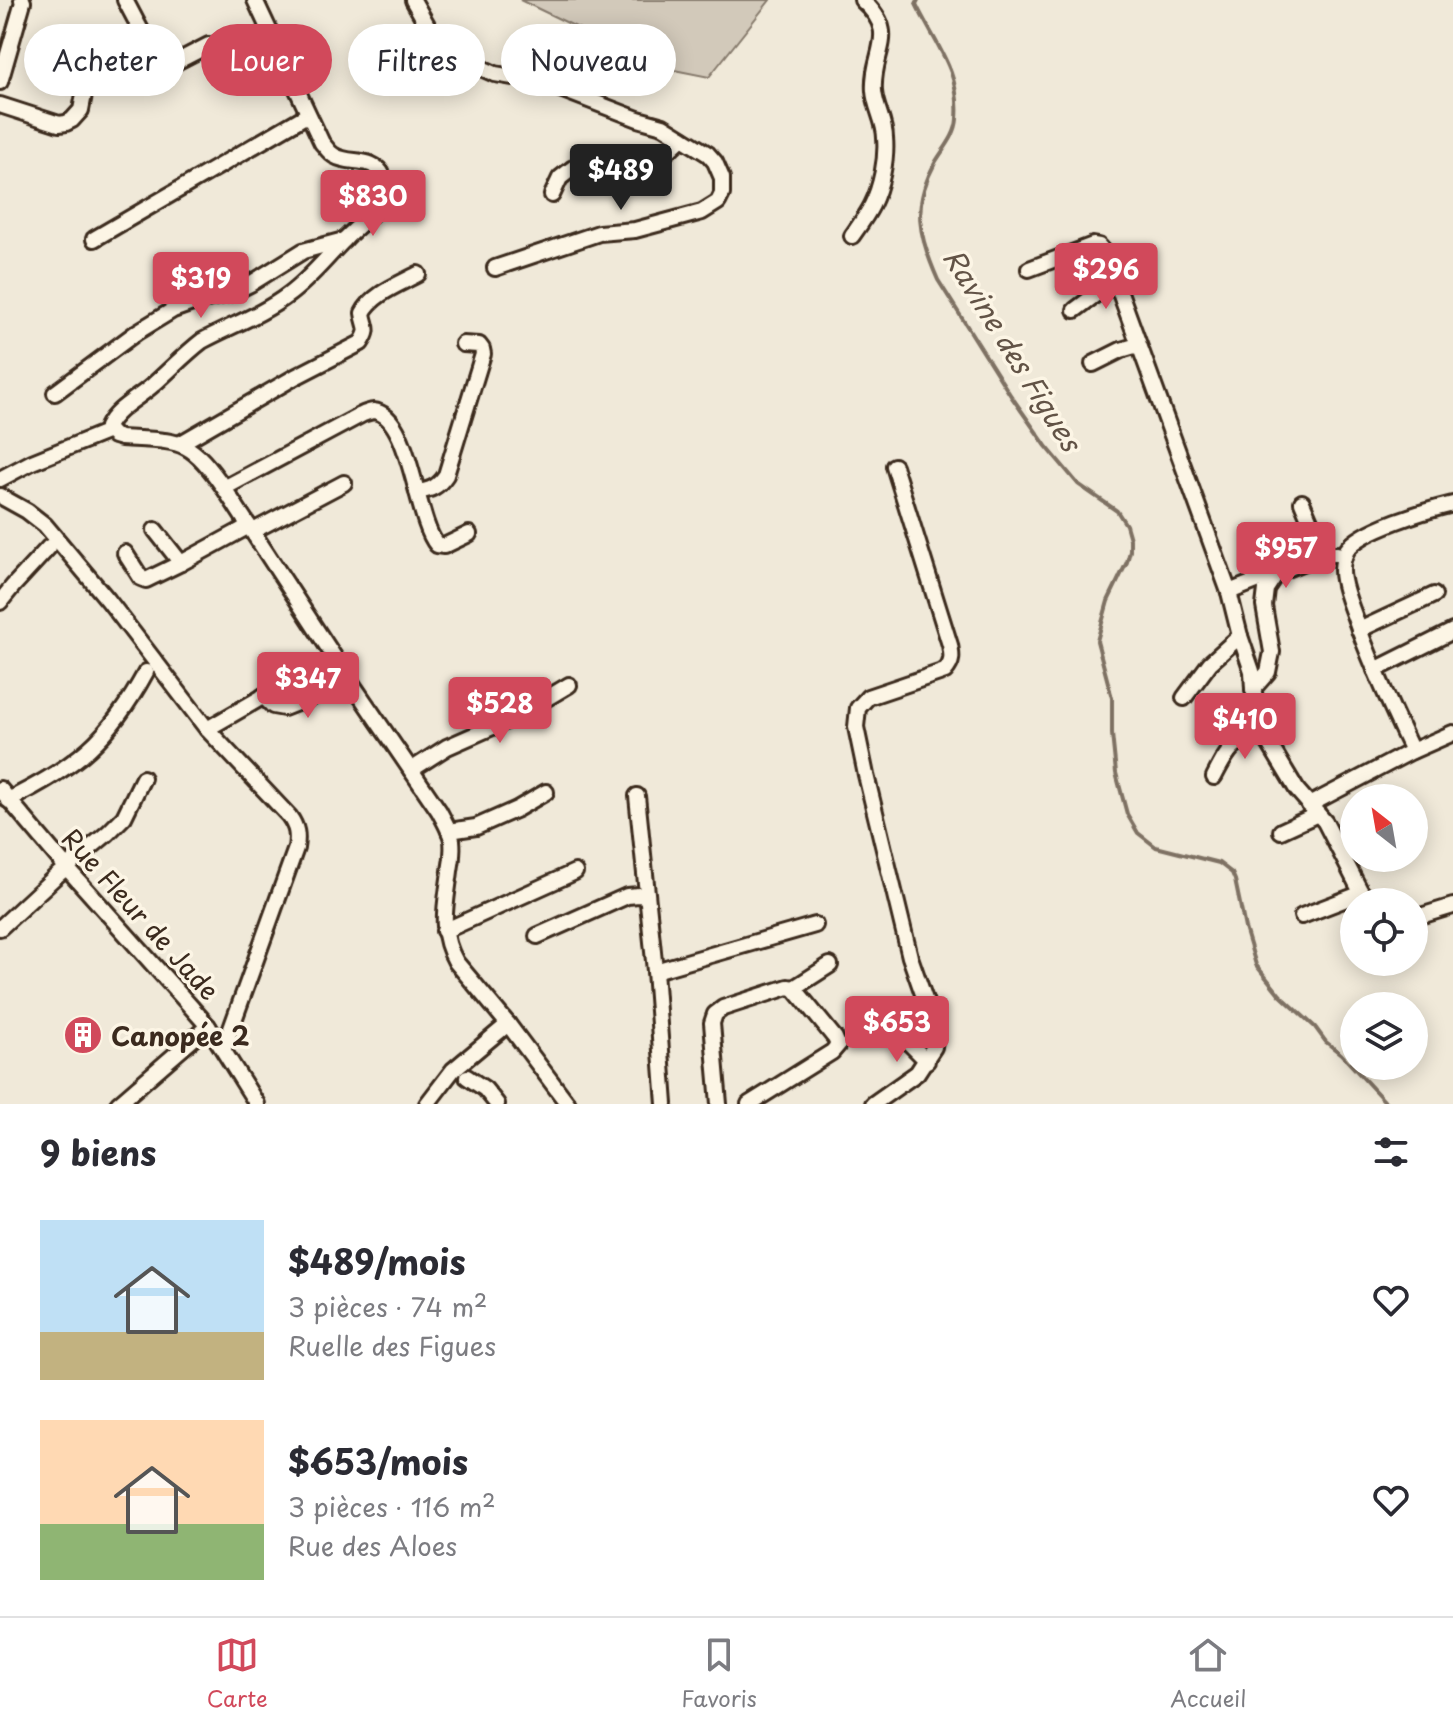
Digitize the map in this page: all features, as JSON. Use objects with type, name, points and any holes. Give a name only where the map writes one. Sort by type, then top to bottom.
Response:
[{"type":"street","points":[[125,0],[138,24]]},
{"type":"street","points":[[255,0],[322,143],[338,158],[366,162],[381,172],[386,184],[384,197],[315,272],[289,295],[202,341],[113,417],[107,427],[114,436],[121,438],[181,443],[201,458],[224,488],[439,811],[449,831],[452,855],[444,931],[446,940],[456,962],[508,1024],[568,1104]]},
{"type":"street","points":[[413,0],[442,46],[468,63],[495,74],[542,82],[663,126],[708,154],[720,171],[722,194],[718,202],[702,212],[635,230],[599,233],[495,268]]},
{"type":"street","points":[[852,236],[873,205],[886,137],[874,89],[875,72],[884,41],[878,18],[862,0]]},
{"type":"street","points":[[0,82],[24,1]]},
{"type":"street","points":[[0,105],[59,124],[72,120],[81,110],[84,96]]},
{"type":"street","points":[[94,239],[307,115]]},
{"type":"street","points":[[552,195],[560,178],[573,168],[660,154],[682,138]]},
{"type":"street","points":[[55,393],[137,332],[173,310],[232,293],[303,251],[344,240]]},
{"type":"street","points":[[1029,269],[1093,245],[1099,246],[1106,254],[1229,592],[1252,671],[1263,730],[1297,790],[1325,822],[1359,888]]},
{"type":"street","points":[[181,443],[361,343],[368,326],[363,313],[365,307],[418,274]]},
{"type":"street","points":[[1075,310],[1117,284]]},
{"type":"street","points":[[417,492],[439,485],[446,475],[483,354],[479,345],[463,344]]},
{"type":"street","points":[[1093,364],[1138,345]]},
{"type":"street","points":[[224,488],[373,411],[384,415],[406,449],[433,541],[444,546],[469,534]]},
{"type":"street","points":[[0,479],[32,462],[109,431]]},
{"type":"street","points":[[873,1104],[917,1073],[934,1047],[936,1031],[910,957],[856,727],[858,708],[868,697],[945,671],[952,658],[894,466]]},
{"type":"street","points":[[125,553],[143,579],[148,579],[344,483]]},
{"type":"street","points":[[0,496],[45,525],[108,600],[207,729],[296,826],[296,848],[224,1048]]},
{"type":"street","points":[[1302,502],[1324,554]]},
{"type":"street","points":[[1412,751],[1359,630],[1343,582],[1344,557],[1354,542],[1367,535],[1426,510],[1453,504]]},
{"type":"street","points":[[155,530],[181,563]]},
{"type":"street","points":[[0,602],[49,547]]},
{"type":"street","points":[[1229,592],[1324,554],[1344,557]]},
{"type":"street","points":[[1253,689],[1268,672],[1272,652],[1264,606],[1266,589],[1276,574]]},
{"type":"street","points":[[1359,630],[1434,595]]},
{"type":"street","points":[[1375,670],[1453,631]]},
{"type":"street","points":[[1184,698],[1210,663],[1240,636]]},
{"type":"street","points":[[263,696],[273,706],[284,708],[332,687],[340,666]]},
{"type":"street","points":[[207,729],[292,680],[340,666]]},
{"type":"street","name":"Rue Fleur de Jade","points":[[146,672],[118,717],[89,751],[63,770],[4,794],[208,1026],[257,1104]]},
{"type":"street","points":[[411,770],[447,747],[515,717],[569,685]]},
{"type":"street","points":[[1214,777],[1233,745],[1263,730]]},
{"type":"street","points":[[1281,831],[1412,751],[1453,733]]},
{"type":"street","points":[[0,928],[124,817],[143,778]]},
{"type":"street","points":[[449,831],[476,827],[546,792]]},
{"type":"street","points":[[637,796],[665,1104]]},
{"type":"street","points":[[444,931],[575,872]]},
{"type":"street","points":[[537,936],[627,896],[647,897]]},
{"type":"street","points":[[1302,916],[1340,905]]},
{"type":"street","points":[[1428,914],[1453,906]]},
{"type":"street","points":[[655,971],[815,925]]},
{"type":"street","points":[[794,988],[830,965]]},
{"type":"street","points":[[719,1104],[712,1023],[715,1014],[723,1008],[788,987],[794,988],[838,1045],[832,1052],[749,1104]]},
{"type":"street","points":[[427,1104],[453,1070],[508,1024]]},
{"type":"street","points":[[118,1104],[208,1026]]},
{"type":"street","points":[[903,1037],[927,1061]]},
{"type":"street","points":[[467,1077],[485,1089],[497,1104]]},
{"type":"shaded area","points":[[520,0],[770,0],[709,77],[676,70],[676,24],[570,24]]},
{"type":"waterway","name":"Ravine des Figues","points":[[918,0],[916,4],[951,72],[957,102],[954,131],[927,179],[920,208],[922,236],[931,264],[1011,396],[1046,446],[1078,484],[1117,511],[1130,539],[1127,562],[1108,601],[1097,641],[1112,698],[1116,773],[1127,814],[1138,833],[1156,847],[1219,863],[1232,873],[1256,965],[1280,995],[1315,1027],[1387,1104]]},
{"type":"place","name":"Canopée 2","points":[[83,1035]]}]
